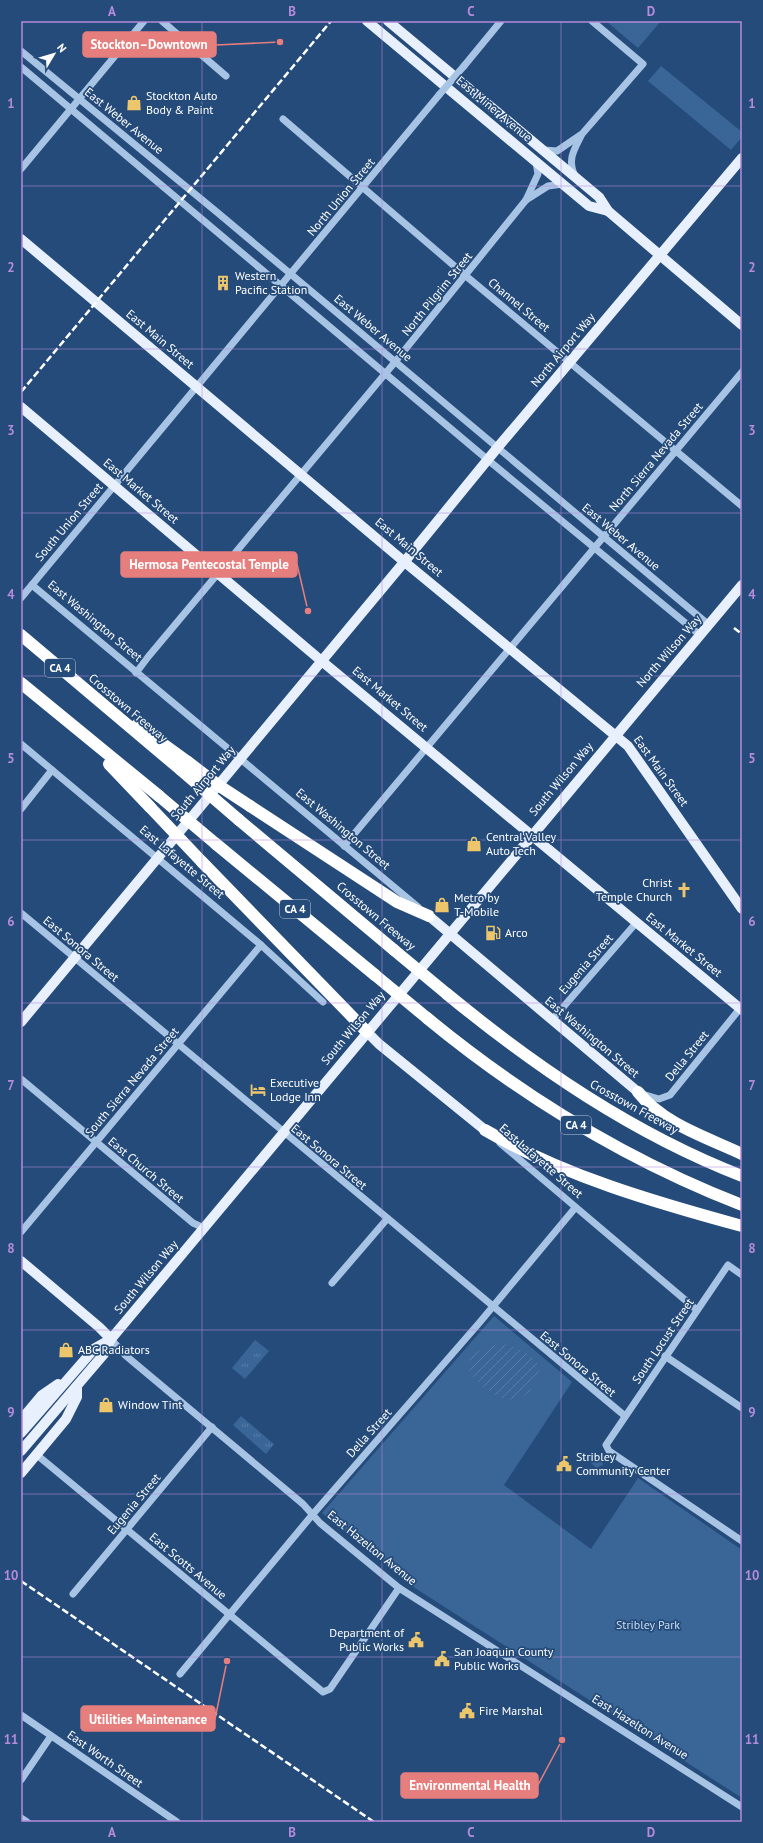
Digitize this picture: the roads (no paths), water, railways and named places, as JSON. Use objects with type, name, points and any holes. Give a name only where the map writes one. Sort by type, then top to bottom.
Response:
[{"type":"highway","name":"Crosstown Freeway","points":[[23,637],[97,699],[146,730],[239,820],[506,1042],[579,1092],[642,1129],[714,1165],[742,1176]]},
{"type":"highway","name":"CA 4","points":[[21,684],[159,796],[374,975],[504,1077],[564,1118],[629,1155],[709,1192],[742,1205]]},
{"type":"highway","points":[[78,731],[202,862],[367,1032]]},
{"type":"highway","points":[[184,766],[218,785],[397,902],[429,916]]},
{"type":"highway","points":[[638,1092],[646,1103],[677,1124],[742,1154]]},
{"type":"highway","points":[[485,1130],[530,1154],[629,1193],[742,1226]]},
{"type":"main road","name":"East Miner Avenue","points":[[367,21],[590,206],[608,211]]},
{"type":"main road","name":"East Miner Avenue","points":[[388,21],[576,177],[599,197],[608,211],[742,325]]},
{"type":"main road","name":"North Airport Way","points":[[405,561],[498,447],[661,256],[742,158]]},
{"type":"main road","name":"East Main Street","points":[[21,239],[632,749],[742,909]]},
{"type":"main road","name":"East Market Street","points":[[21,407],[636,923],[741,1008]]},
{"type":"main road","name":"South Airport Way","points":[[21,1022],[405,561]]},
{"type":"main road","name":"North Wilson Way","points":[[615,734],[709,625],[742,584]]},
{"type":"main road","name":"South Wilson Way","points":[[21,1450],[104,1354],[111,1339],[615,734]]},
{"type":"main road","name":"East Washington Street","points":[[429,916],[638,1092]]},
{"type":"main road","name":"East Lafayette Street","points":[[367,1032],[379,1044],[485,1130]]},
{"type":"main road","name":"East Hazelton Avenue","points":[[21,1261],[99,1327],[111,1339]]},
{"type":"main road","name":"South Wilson Way","points":[[21,1433],[95,1348],[111,1339]]},
{"type":"main road","points":[[21,1420],[42,1395],[68,1378]]},
{"type":"main road","points":[[21,1473],[66,1419],[77,1397],[77,1386]]},
{"type":"street","points":[[21,169],[144,21]]},
{"type":"street","points":[[162,21],[226,76]]},
{"type":"street","name":"North Union Street","points":[[197,386],[501,21]]},
{"type":"street","points":[[544,150],[557,151],[582,134],[643,64],[592,21]]},
{"type":"street","name":"East Weber Avenue","points":[[21,51],[291,274],[709,625]]},
{"type":"street","name":"East Weber Avenue","points":[[21,67],[488,460],[700,635]]},
{"type":"street","name":"Channel Street","points":[[283,119],[466,276],[742,506]]},
{"type":"street","points":[[576,177],[572,170],[571,157],[582,134]]},
{"type":"street","name":"North Pilgrim Street","points":[[136,673],[466,276],[526,200],[538,173],[535,160]]},
{"type":"street","name":"North Pilgrim Street","points":[[526,200],[548,186],[565,184]]},
{"type":"street","name":"North Sierra Nevada Street","points":[[510,648],[742,372]]},
{"type":"street","name":"South Union Street","points":[[21,598],[197,386]]},
{"type":"street","name":"East Washington Street","points":[[32,585],[240,760],[429,916]]},
{"type":"street","points":[[344,846],[510,648]]},
{"type":"street","name":"East Lafayette Street","points":[[21,744],[261,945],[323,1002]]},
{"type":"street","points":[[21,809],[52,770]]},
{"type":"street","name":"East Sonora Street","points":[[21,913],[492,1307],[625,1416]]},
{"type":"street","name":"Eugenia Street","points":[[552,1020],[636,923]]},
{"type":"street","name":"South Sierra Nevada Street","points":[[21,1232],[261,945]]},
{"type":"street","name":"Della Street","points":[[638,1092],[659,1099],[670,1095],[741,1008]]},
{"type":"street","name":"East Church Street","points":[[21,1079],[193,1223],[204,1228]]},
{"type":"street","name":"East Lafayette Street","points":[[485,1130],[575,1208],[697,1310]]},
{"type":"street","name":"Della Street","points":[[180,1674],[313,1514],[492,1307],[575,1208]]},
{"type":"street","points":[[332,1283],[387,1219]]},
{"type":"street","name":"South Locust Street","points":[[741,1538],[607,1450],[608,1442],[625,1416],[728,1265],[742,1275]]},
{"type":"street","name":"East Hazelton Avenue","points":[[111,1339],[125,1355],[303,1504],[320,1523],[399,1588],[742,1807]]},
{"type":"street","points":[[666,1356],[742,1408]]},
{"type":"street","name":"Eugenia Street","points":[[73,1594],[212,1427]]},
{"type":"street","name":"East Scotts Avenue","points":[[36,1455],[320,1691],[326,1692],[330,1689],[399,1588]]},
{"type":"street","name":"East Worth Street","points":[[21,1715],[177,1822]]},
{"type":"street","points":[[21,1780],[51,1736]]},
{"type":"street","points":[[21,1818],[27,1822]]},
{"type":"railway","points":[[21,392],[331,21]]},
{"type":"railway","points":[[734,628],[742,634]]},
{"type":"railway","points":[[21,1581],[374,1822]]},
{"type":"place","name":"Stockton–Downtown","points":[[280,42]]},
{"type":"place","name":"Stockton Auto Body & Paint","points":[[134,103]]},
{"type":"place","name":"Western Pacific Station","points":[[223,283]]},
{"type":"place","name":"Hermosa Pentecostal Temple","points":[[308,611]]},
{"type":"place","name":"Central Valley Auto Tech","points":[[474,844]]},
{"type":"place","name":"Christ Temple Church","points":[[684,890]]},
{"type":"place","name":"Metro by T-Mobile","points":[[442,905]]},
{"type":"place","name":"Arco","points":[[493,933]]},
{"type":"place","name":"Executive Lodge Inn","points":[[258,1090]]},
{"type":"place","name":"ABC Radiators","points":[[66,1350]]},
{"type":"place","name":"Window Tint","points":[[106,1405]]},
{"type":"place","name":"Stribley Community Center","points":[[564,1464]]},
{"type":"place","name":"Department of Public Works","points":[[416,1640]]},
{"type":"place","name":"San Joaquin County Public Works","points":[[442,1659]]},
{"type":"place","name":"Utilities Maintenance","points":[[227,1661]]},
{"type":"place","name":"Fire Marshal","points":[[467,1711]]},
{"type":"place","name":"Environmental Health","points":[[562,1740]]},
{"type":"park label","name":"Stribley Park","points":[[648,1625]]}]
